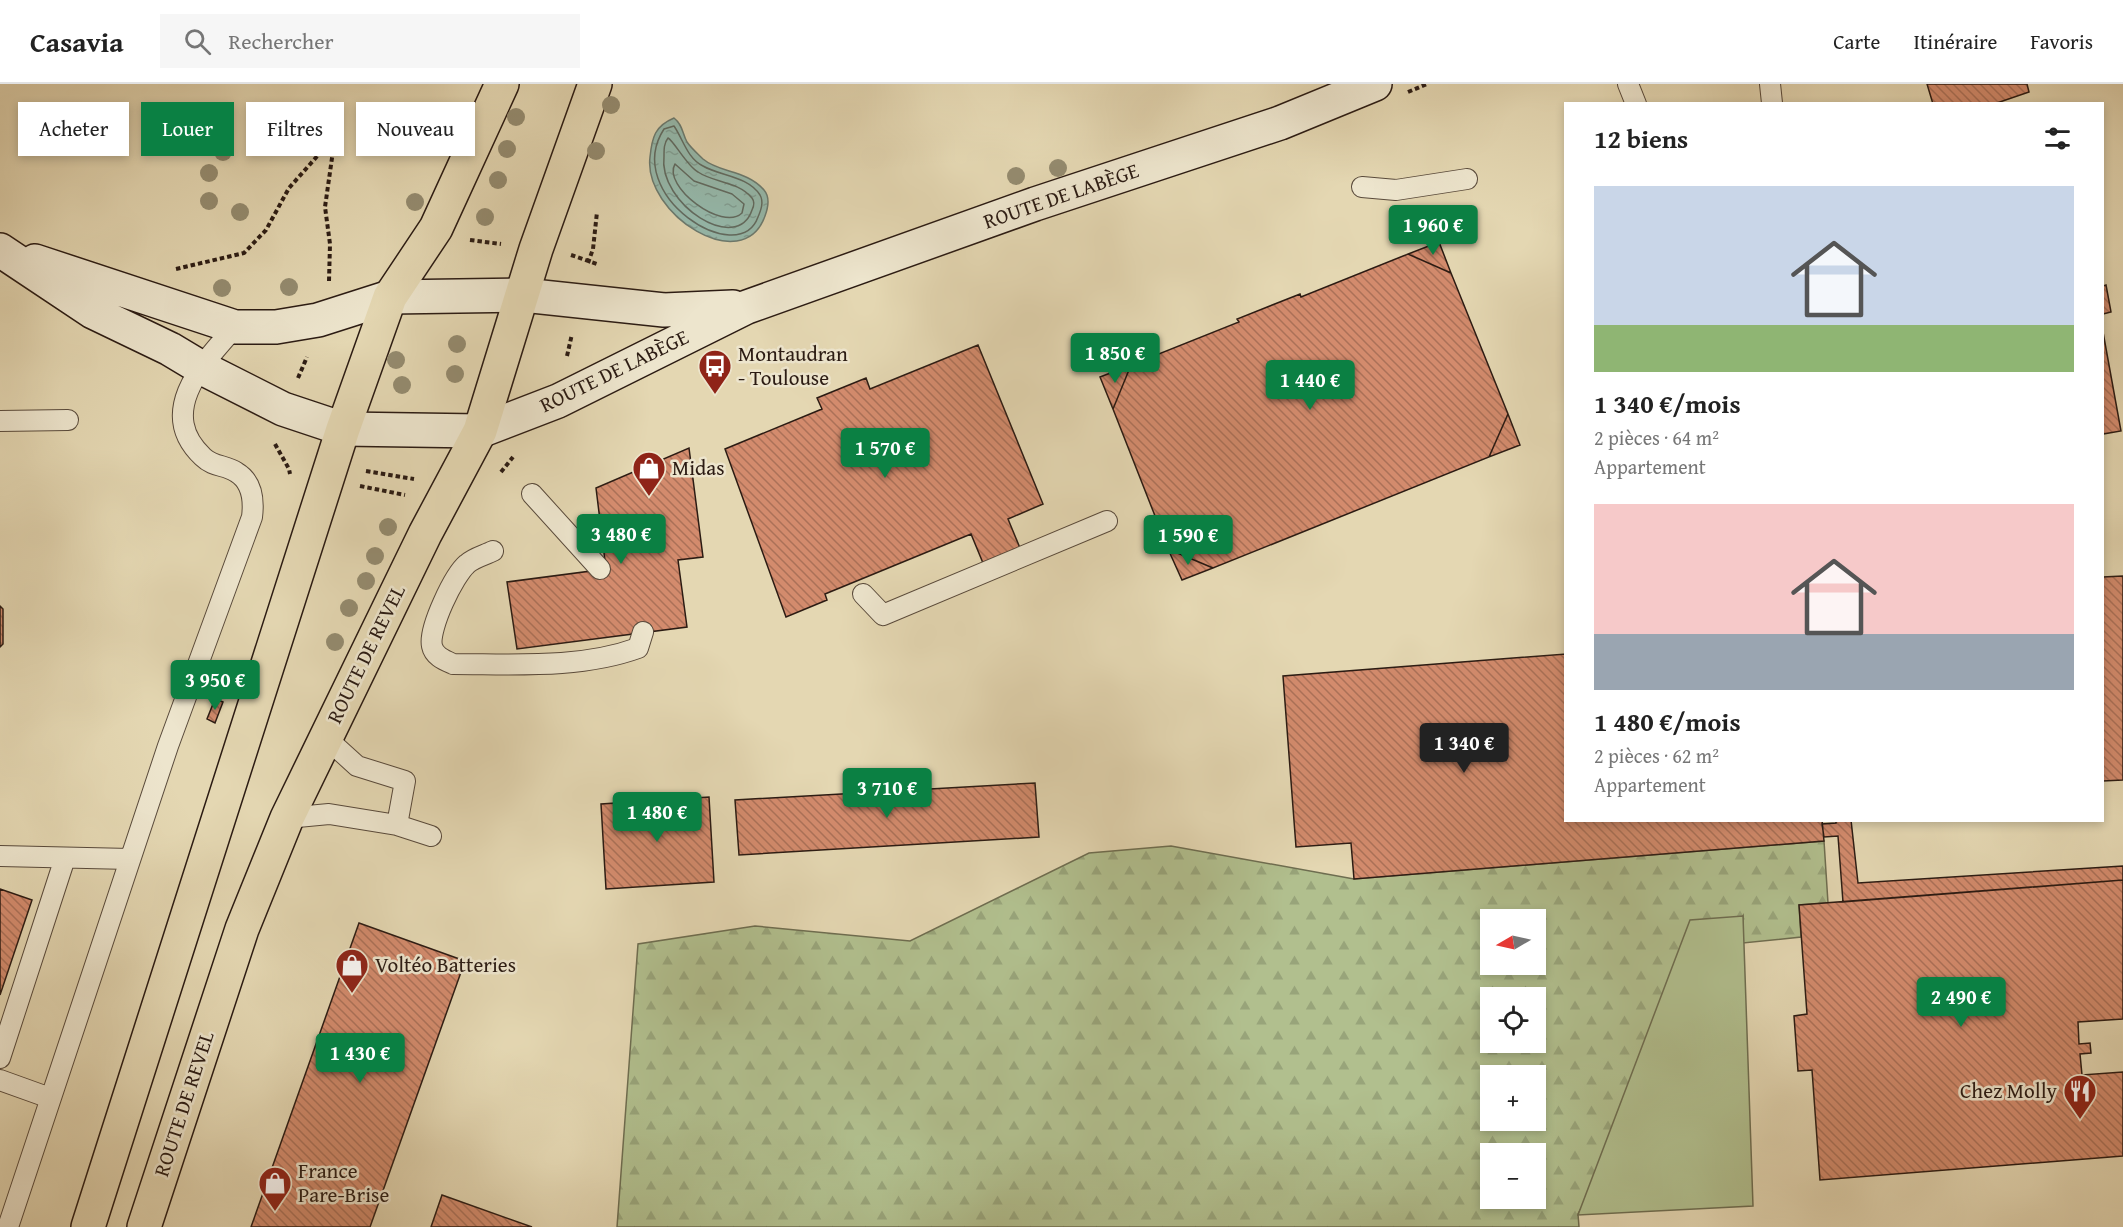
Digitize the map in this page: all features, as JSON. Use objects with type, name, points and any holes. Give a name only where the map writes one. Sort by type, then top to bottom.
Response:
[{"type":"main road","points":[[88,1227],[343,429],[390,297],[436,228],[502,84]]},
{"type":"main road","name":"ROUTE DE REVEL","points":[[144,1227],[242,929],[287,818],[437,509],[480,431],[536,249],[595,84]]},
{"type":"main road","name":"ROUTE DE LABÈGE","points":[[480,431],[558,400],[747,307],[1035,204],[1280,123],[1375,84]]},
{"type":"main road","points":[[1,250],[93,312],[170,349],[200,367],[283,409],[343,429],[480,431]]},
{"type":"main road","name":"ROUTE DE LABÈGE","points":[[1,250],[235,327],[276,327],[318,320],[390,297],[523,295],[664,310],[747,307]]},
{"type":"lane","points":[[1628,84],[1635,102]]},
{"type":"lane","points":[[1770,84],[1770,102]]},
{"type":"lane","points":[[1362,187],[1396,190],[1467,179]]},
{"type":"lane","points":[[8,1227],[9,1196],[50,1098],[168,746],[252,517],[254,500],[249,485],[237,472],[216,466],[203,457],[189,439],[183,418],[186,390],[200,367],[235,327]]},
{"type":"lane","points":[[0,421],[68,420]]},
{"type":"lane","points":[[532,494],[600,570]]},
{"type":"lane","points":[[863,594],[883,615],[1107,521]]},
{"type":"lane","points":[[493,551],[467,564],[447,596],[432,632],[432,648],[440,658],[453,664],[545,664],[606,657],[638,648],[643,632]]},
{"type":"lane","points":[[325,737],[357,766],[405,781],[397,825]]},
{"type":"lane","points":[[287,818],[329,814],[397,825],[431,836]]},
{"type":"lane","points":[[0,856],[130,859]]},
{"type":"lane","points":[[0,1058],[65,858]]},
{"type":"lane","points":[[0,1080],[50,1098]]},
{"type":"path","points":[[136,293],[152,275],[244,254],[266,230],[289,188],[335,136],[325,207],[330,244],[329,285]]},
{"type":"path","points":[[562,250],[588,263],[593,249],[597,212]]},
{"type":"path","points":[[466,239],[511,246]]},
{"type":"path","points":[[567,359],[573,330]]},
{"type":"path","points":[[296,382],[308,354]]},
{"type":"path","points":[[364,470],[419,479]]},
{"type":"path","points":[[350,485],[412,496]]},
{"type":"green space","points":[[1824,841],[1828,903],[1799,905],[1801,937],[1743,943],[1743,916],[1578,1214],[1579,1227],[617,1227],[638,944],[755,926],[910,941],[1089,853],[1171,846],[1354,879]]},
{"type":"green space","points":[[1743,916],[1753,1206],[1578,1215],[1690,920]]},
{"type":"water","points":[[674,118],[681,126],[687,142],[703,159],[717,167],[750,179],[764,190],[768,199],[767,210],[753,234],[737,241],[717,240],[697,231],[678,217],[662,199],[652,178],[651,150],[656,133]]},
{"type":"building","points":[[1927,84],[2027,84],[2029,92],[2000,102],[1932,102]]},
{"type":"building","points":[[1439,242],[1451,273],[1408,254]]},
{"type":"building","points":[[1408,254],[1451,273],[1508,414],[1489,457],[1213,568],[1168,549],[1113,409],[1131,365],[1239,322],[1237,319],[1300,294],[1301,297]]},
{"type":"building","points":[[2106,285],[2111,312],[2104,314],[2104,286]]},
{"type":"building","points":[[2104,338],[2121,431],[2104,434]]},
{"type":"building","points":[[978,345],[1043,504],[1008,519],[1020,548],[983,563],[971,534],[825,594],[827,600],[786,617],[725,449],[822,409],[817,398],[866,378],[870,389]]},
{"type":"building","points":[[1131,365],[1113,409],[1100,377]]},
{"type":"building","points":[[1508,414],[1520,445],[1489,457]]},
{"type":"building","points":[[689,448],[703,557],[678,560],[687,627],[517,649],[507,582],[606,569],[596,488]]},
{"type":"building","points":[[1168,549],[1213,568],[1182,580]]},
{"type":"building","points":[[2123,576],[2123,780],[2104,781],[2104,577]]},
{"type":"building","points":[[0,606],[3,609],[3,644],[0,647]]},
{"type":"building","points":[[1564,654],[1564,822],[1822,822],[1824,841],[1354,879],[1351,843],[1296,847],[1283,676]]},
{"type":"building","points":[[215,699],[223,702],[215,723],[207,719]]},
{"type":"building","points":[[1035,783],[1039,837],[739,855],[735,800]]},
{"type":"building","points":[[709,797],[714,882],[606,889],[601,804]]},
{"type":"building","points":[[1851,822],[1858,883],[2123,866],[2123,880],[1843,902],[1838,836],[1824,837],[1822,824]]},
{"type":"building","points":[[2123,880],[2123,1019],[2078,1022],[2079,1044],[2090,1043],[2091,1053],[2080,1054],[2082,1075],[2123,1072],[2123,1156],[1820,1180],[1812,1070],[1798,1071],[1794,1016],[1807,1014],[1799,905]]},
{"type":"building","points":[[0,889],[32,900],[0,995]]},
{"type":"building","points":[[359,923],[465,961],[370,1227],[251,1227]]},
{"type":"building","points":[[442,1195],[532,1227],[431,1227]]},
{"type":"place","name":"Montaudran - Toulouse","points":[[715,395]]},
{"type":"place","name":"Midas","points":[[649,497]]},
{"type":"place","name":"Voltéo Batteries","points":[[352,994]]},
{"type":"place","name":"Chez Molly","points":[[2080,1120]]},
{"type":"place","name":"France Pare-Brise","points":[[275,1212]]}]
